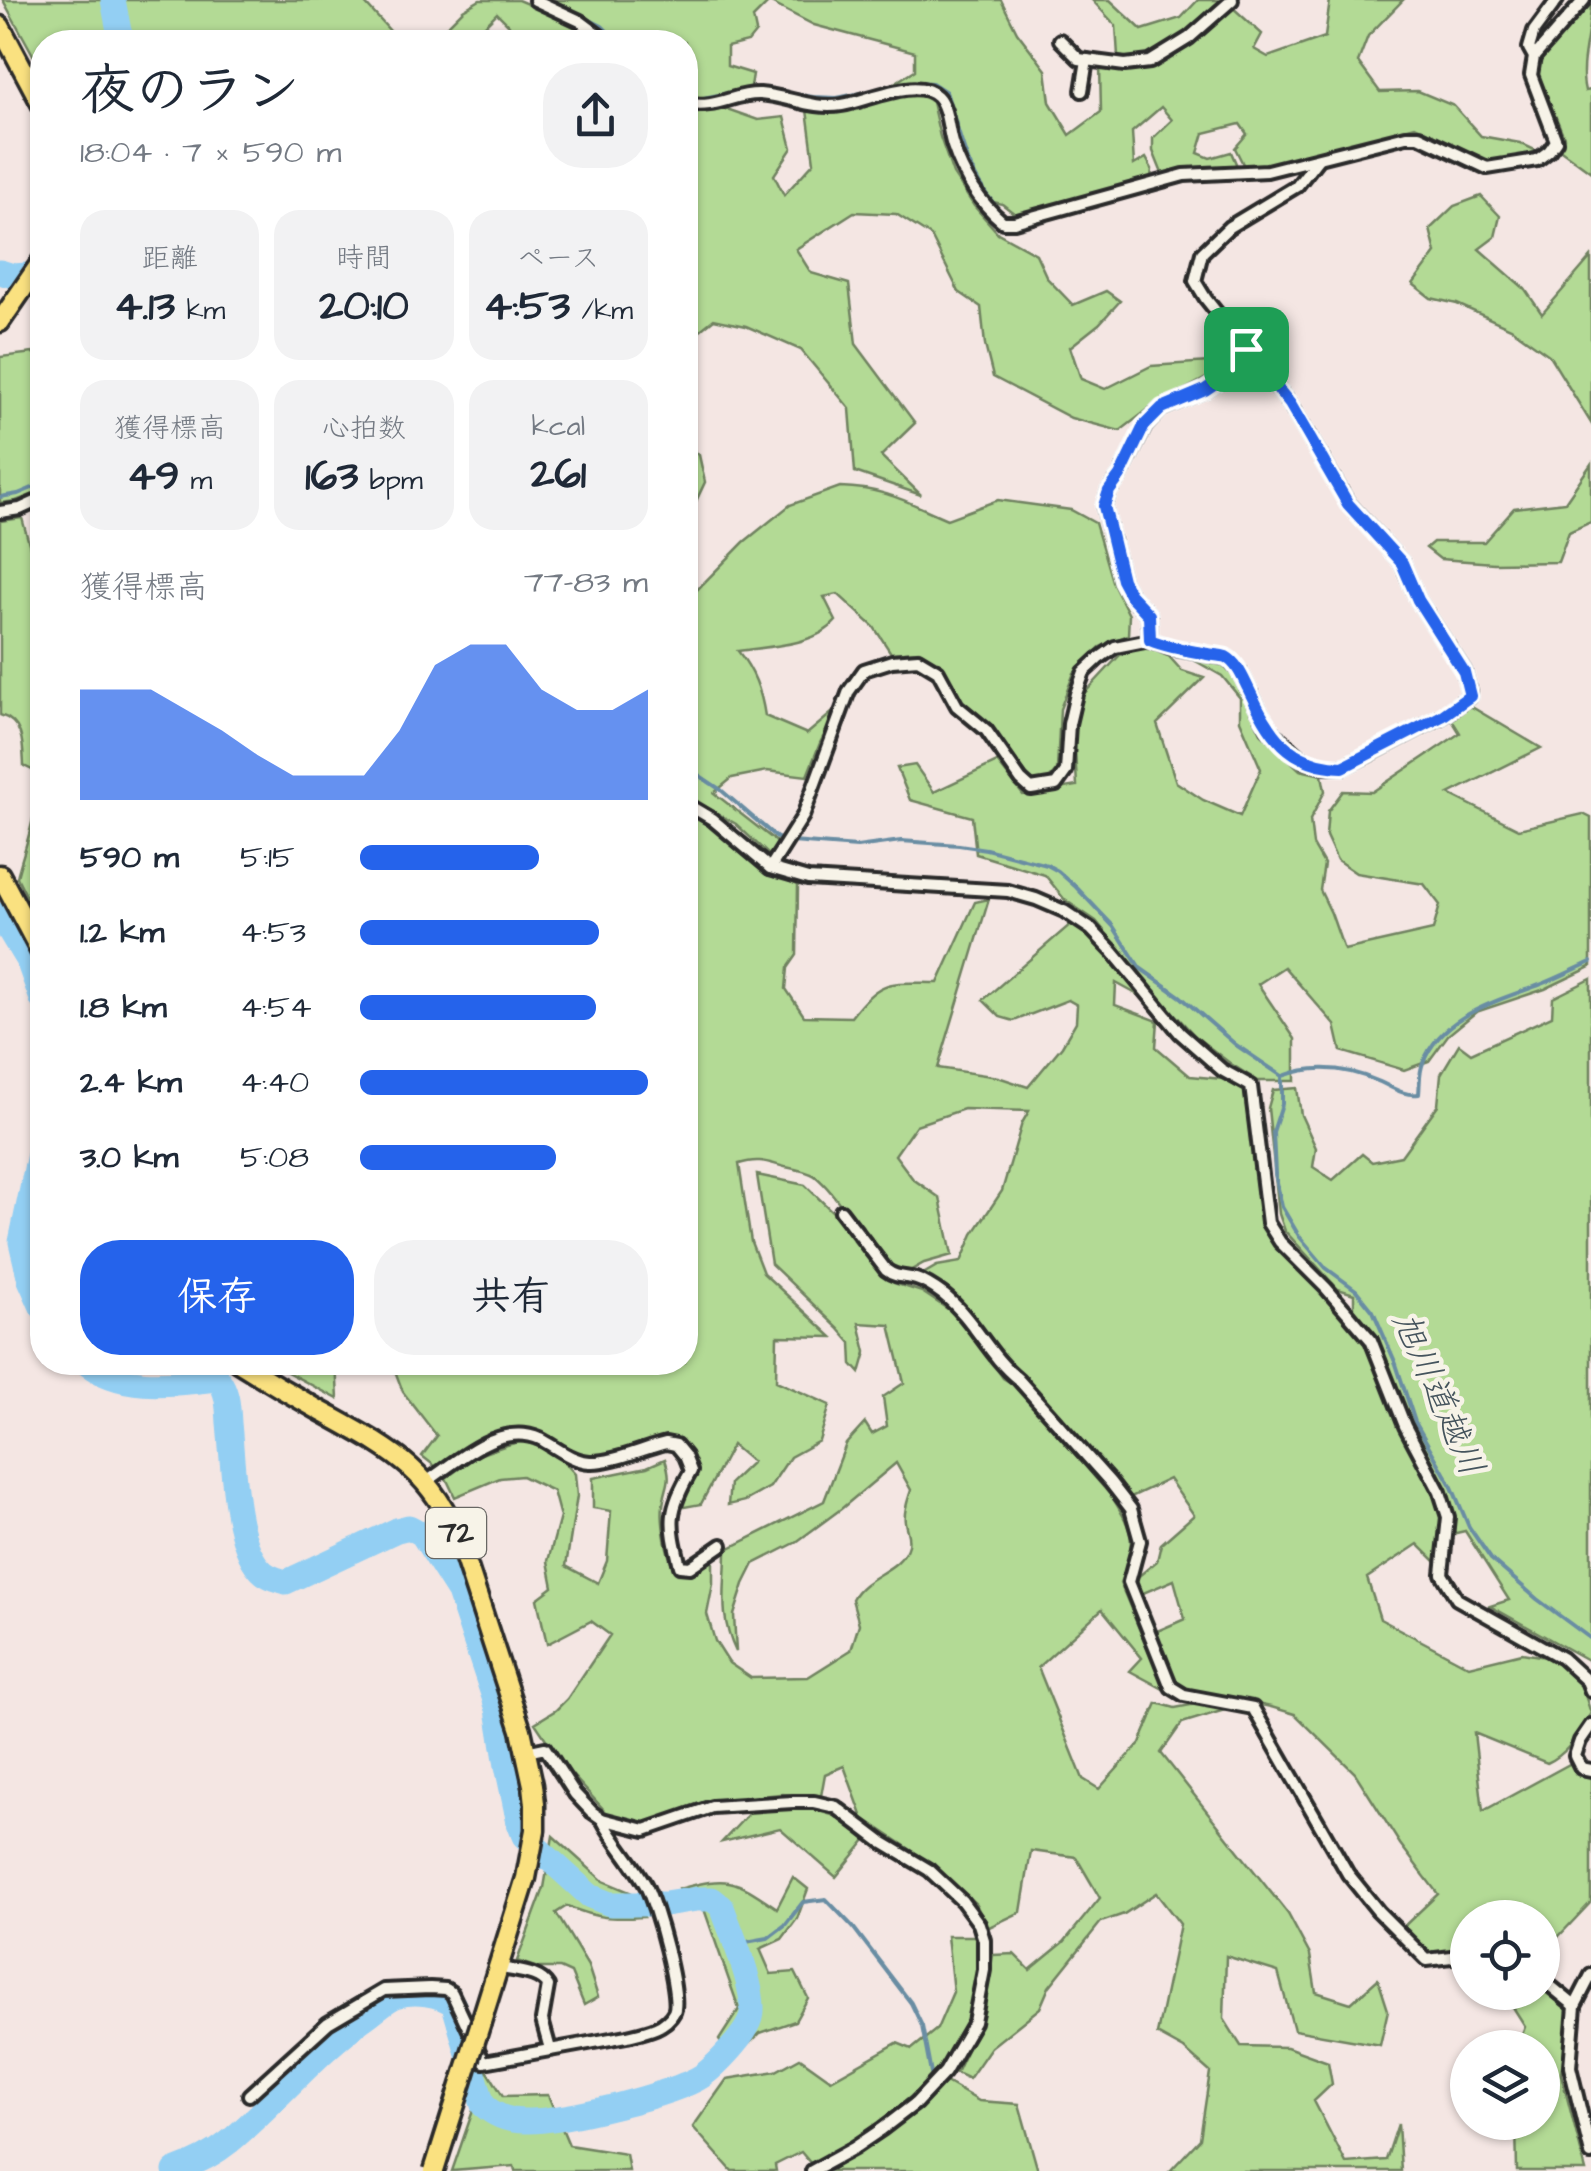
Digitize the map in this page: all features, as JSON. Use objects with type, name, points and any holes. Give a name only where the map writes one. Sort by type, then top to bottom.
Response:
[{"type":"main road","points":[[0,26],[30,82]]},
{"type":"main road","points":[[0,322],[30,281]]},
{"type":"main road","points":[[0,875],[30,931]]},
{"type":"main road","name":"72","points":[[260,1375],[403,1460],[441,1501],[479,1594],[526,1752],[535,1804],[535,1830],[526,1878],[434,2171]]},
{"type":"street","points":[[535,0],[580,20],[593,30]]},
{"type":"street","points":[[1060,40],[1078,59],[1126,65],[1150,62],[1190,38],[1232,0]]},
{"type":"street","points":[[1534,57],[1529,48],[1534,30],[1557,0]]},
{"type":"street","points":[[698,106],[758,94],[813,106],[841,106],[913,87],[926,88],[940,99],[953,147],[967,178],[986,208],[1003,222],[1184,175],[1267,171],[1406,136],[1418,136],[1487,168],[1538,160],[1556,141],[1530,75],[1534,57],[1584,0]]},
{"type":"street","points":[[1082,91],[1087,60]]},
{"type":"street","points":[[770,868],[803,816],[849,691],[864,670],[892,661],[918,659],[938,671],[957,706],[986,730],[1030,789],[1056,785],[1066,771],[1069,724],[1084,672],[1115,647],[1150,640],[1169,648],[1228,658],[1240,672],[1268,728],[1305,761],[1325,767],[1343,767],[1366,756],[1442,716],[1470,696],[1464,672],[1418,600],[1402,563],[1348,504],[1290,404],[1195,280],[1202,252],[1229,227],[1296,186],[1318,159]]},
{"type":"street","points":[[1150,640],[1149,615],[1122,580],[1104,506],[1144,426],[1162,408],[1205,390],[1236,369],[1246,349]]},
{"type":"street","points":[[0,512],[30,504]]},
{"type":"street","points":[[698,810],[770,868],[808,879],[1008,891],[1064,911],[1091,928],[1180,1033],[1222,1070],[1252,1086],[1268,1223],[1280,1242],[1370,1340],[1448,1516],[1442,1574],[1457,1598],[1562,1658],[1588,1680],[1591,1691]]},
{"type":"street","points":[[841,1212],[886,1270],[894,1276],[920,1280],[945,1296],[971,1322],[1005,1369],[1131,1509],[1140,1541],[1129,1582],[1171,1687],[1184,1696],[1254,1708],[1348,1874],[1427,1960],[1450,1957]]},
{"type":"street","points":[[426,1482],[483,1444],[503,1437],[528,1435],[579,1461],[596,1462],[666,1443],[676,1445],[691,1471],[672,1506],[680,1566],[690,1567],[722,1545]]},
{"type":"street","points":[[1591,1725],[1575,1756],[1581,1768],[1591,1770]]},
{"type":"street","points":[[526,1752],[545,1748],[574,1794],[592,1812],[645,1830],[712,1807],[793,1802],[836,1807],[882,1842],[929,1870],[962,1901],[979,1924],[984,1940],[984,1970],[974,2022],[946,2072],[916,2103],[882,2129],[812,2171]]},
{"type":"street","points":[[249,2095],[328,2023],[384,1990],[430,1988],[452,1993],[484,2062],[648,2031],[663,2024],[673,2016],[677,2005],[655,1910],[646,1886],[602,1818]]},
{"type":"street","points":[[498,1967],[535,1974],[546,1982],[542,2020],[550,2049]]},
{"type":"street","points":[[1591,1975],[1575,2006],[1570,2067],[1591,2154]]},
{"type":"street","points":[[1560,1994],[1575,2006]]},
{"type":"green space","points":[[3,0],[362,0],[389,30],[30,30],[30,49]]},
{"type":"green space","points":[[480,0],[518,0],[582,30],[509,30],[497,13],[480,30],[443,30]]},
{"type":"green space","points":[[544,0],[1001,0],[1017,32],[1046,70],[1050,102],[1070,135],[1101,112],[1100,65],[1136,68],[1158,64],[1192,42],[1231,6],[1262,34],[1254,49],[1268,57],[1325,37],[1330,0],[1403,0],[1368,36],[1358,62],[1380,92],[1418,91],[1454,106],[1481,136],[1520,143],[1537,151],[1488,161],[1415,126],[1266,167],[1245,168],[1235,148],[1247,134],[1240,124],[1204,133],[1198,153],[1210,158],[1231,152],[1238,168],[1163,176],[1153,151],[1153,138],[1172,120],[1161,107],[1132,132],[1134,165],[1146,158],[1152,169],[1151,178],[1019,217],[1002,204],[984,200],[929,86],[882,91],[915,70],[915,52],[814,25],[769,2],[753,18],[756,32],[748,42],[727,47],[727,66],[753,74],[750,93],[703,105],[698,104],[698,30],[593,30]]},
{"type":"green space","points":[[1092,0],[1110,0],[1142,30],[1181,18],[1198,0],[1224,0],[1174,44],[1152,57],[1140,59],[1118,56],[1116,26]]},
{"type":"green space","points":[[1591,3],[1583,70],[1585,91],[1591,90],[1591,172],[1558,148],[1564,137],[1538,74],[1540,62]]},
{"type":"green space","points":[[921,95],[932,102],[953,174],[974,206],[998,233],[1036,254],[1047,278],[1073,305],[1106,291],[1120,301],[1070,347],[1081,379],[1105,389],[1151,366],[1209,362],[1219,371],[1150,408],[1120,431],[1071,418],[993,377],[981,307],[959,292],[931,236],[896,214],[854,212],[796,249],[811,273],[849,284],[856,344],[915,423],[881,456],[921,495],[855,472],[850,409],[801,350],[746,326],[714,319],[698,332],[698,113],[727,109],[758,120],[784,117],[792,148],[774,175],[784,195],[814,162],[807,110],[836,113],[900,96]]},
{"type":"green space","points":[[1481,196],[1500,216],[1495,237],[1479,249],[1525,289],[1542,314],[1591,257],[1591,423],[1549,355],[1511,328],[1457,304],[1431,298],[1413,284],[1436,253],[1430,229],[1454,206]]},
{"type":"green space","points":[[30,353],[30,496],[0,503],[0,357]]},
{"type":"green space","points":[[698,454],[699,455],[705,482],[698,497]]},
{"type":"green space","points":[[1591,464],[1591,522],[1569,532],[1558,562],[1440,559],[1426,548],[1433,542],[1484,542],[1514,508],[1565,502]]},
{"type":"green space","points":[[840,487],[883,493],[947,519],[998,500],[1071,510],[1095,523],[1112,581],[1129,615],[1128,635],[1100,647],[1074,673],[1060,709],[1057,770],[1049,779],[1032,782],[992,727],[960,701],[942,665],[919,651],[891,653],[874,627],[838,594],[824,597],[836,621],[816,636],[791,644],[738,651],[756,681],[765,716],[807,734],[839,707],[807,776],[767,771],[732,778],[714,793],[778,843],[769,855],[736,824],[698,802],[698,589],[744,542],[790,505]]},
{"type":"green space","points":[[22,518],[30,547],[30,769],[24,766],[18,729],[0,715],[0,521]]},
{"type":"green space","points":[[1140,648],[1164,651],[1182,671],[1204,678],[1157,724],[1176,782],[1203,800],[1240,816],[1261,769],[1240,720],[1240,698],[1222,676],[1185,655],[1227,665],[1261,733],[1300,770],[1322,775],[1325,791],[1310,820],[1313,845],[1324,864],[1320,890],[1344,950],[1433,930],[1440,905],[1424,884],[1356,873],[1337,860],[1326,836],[1328,811],[1343,791],[1372,792],[1460,733],[1452,720],[1470,706],[1541,748],[1449,794],[1519,829],[1583,814],[1591,818],[1591,967],[1545,989],[1476,1012],[1448,1035],[1429,1061],[1404,1070],[1341,1051],[1335,1025],[1284,967],[1258,984],[1295,1039],[1295,1081],[1258,1081],[1231,1064],[1196,1037],[1096,921],[1065,900],[1045,875],[976,854],[972,817],[910,800],[897,768],[915,765],[934,792],[997,762],[1023,795],[1077,786],[1074,731],[1080,698],[1120,655]]},
{"type":"green space","points":[[698,819],[767,872],[798,885],[797,955],[788,968],[786,989],[804,1016],[851,1017],[871,995],[888,985],[938,983],[975,902],[989,899],[938,1068],[998,1077],[1028,1087],[1062,1046],[1076,1022],[1077,1005],[1068,1000],[1014,1021],[1000,1017],[983,1000],[1072,923],[1097,942],[1138,995],[1116,983],[1115,1005],[1158,1021],[1156,1047],[1190,1076],[1223,1079],[1244,1088],[1261,1225],[1365,1344],[1443,1516],[1437,1563],[1418,1544],[1367,1578],[1380,1619],[1469,1666],[1522,1653],[1546,1657],[1579,1677],[1591,1713],[1555,1759],[1547,1763],[1474,1733],[1483,1811],[1573,1762],[1577,1774],[1591,1777],[1591,1902],[1560,1935],[1560,1900],[1450,1900],[1450,1950],[1428,1953],[1401,1929],[1438,1894],[1400,1844],[1355,1773],[1295,1714],[1189,1690],[1176,1682],[1155,1632],[1185,1619],[1174,1580],[1141,1594],[1134,1580],[1157,1561],[1161,1544],[1194,1515],[1169,1479],[1129,1498],[971,1315],[948,1294],[918,1277],[937,1266],[961,1262],[973,1234],[1002,1191],[1029,1111],[964,1109],[916,1125],[895,1155],[913,1179],[940,1198],[952,1255],[906,1273],[882,1257],[815,1176],[762,1161],[739,1164],[751,1242],[763,1273],[832,1337],[777,1336],[776,1381],[830,1405],[819,1441],[790,1457],[770,1487],[745,1501],[728,1505],[730,1483],[752,1462],[732,1445],[701,1504],[679,1508],[696,1470],[689,1452],[674,1437],[597,1457],[580,1455],[533,1431],[500,1432],[436,1467],[422,1456],[437,1436],[403,1392],[397,1375],[698,1375]]},
{"type":"green space","points":[[30,830],[30,904],[17,877]]},
{"type":"green space","points":[[1591,979],[1591,1662],[1490,1606],[1509,1600],[1465,1531],[1452,1534],[1450,1505],[1376,1337],[1354,1308],[1354,1294],[1338,1289],[1285,1231],[1279,1214],[1268,1108],[1273,1090],[1297,1088],[1301,1115],[1316,1148],[1313,1167],[1333,1180],[1362,1154],[1372,1162],[1401,1156],[1438,1105],[1441,1074],[1459,1044],[1471,1053],[1552,1016],[1553,998]]},
{"type":"green space","points":[[757,1175],[805,1185],[835,1214],[882,1275],[922,1292],[952,1312],[970,1330],[1003,1378],[1016,1386],[1112,1497],[1131,1538],[1120,1583],[1169,1692],[1130,1671],[1142,1658],[1102,1609],[1038,1667],[1083,1779],[1099,1789],[1140,1743],[1157,1703],[1175,1708],[1196,1704],[1228,1709],[1182,1723],[1161,1753],[1288,1914],[1310,1955],[1316,1992],[1351,2003],[1378,1979],[1388,2010],[1380,2045],[1294,2030],[1278,1972],[1226,1956],[1224,2019],[1241,2046],[1287,2047],[1328,2062],[1332,2084],[1314,2101],[1346,2163],[1386,2160],[1398,2124],[1401,2171],[1170,2171],[1200,2139],[1210,2072],[1184,2049],[1157,2034],[1180,1924],[1156,1893],[1124,1914],[1101,1922],[1049,1987],[1040,2008],[991,2047],[969,2079],[956,2073],[984,2013],[993,1955],[1014,1954],[1030,1970],[1064,1942],[1100,1898],[1076,1857],[1031,1851],[1021,1912],[987,1928],[976,1904],[926,1860],[863,1818],[844,1766],[825,1774],[821,1796],[780,1794],[717,1801],[644,1823],[607,1813],[564,1766],[535,1723],[567,1699],[610,1635],[591,1621],[547,1644],[537,1599],[553,1587],[548,1561],[560,1517],[553,1491],[522,1476],[500,1478],[455,1497],[446,1478],[478,1455],[523,1441],[556,1453],[575,1474],[577,1496],[566,1566],[598,1583],[607,1561],[611,1511],[593,1508],[593,1478],[647,1467],[665,1459],[669,1478],[663,1521],[671,1561],[678,1574],[692,1574],[713,1560],[707,1614],[715,1641],[729,1663],[751,1678],[808,1677],[851,1650],[859,1624],[852,1599],[865,1584],[898,1561],[908,1545],[905,1514],[911,1490],[896,1463],[795,1543],[754,1564],[734,1615],[736,1652],[725,1614],[726,1550],[824,1501],[846,1444],[865,1423],[872,1434],[887,1426],[883,1397],[904,1383],[890,1325],[859,1323],[866,1352],[860,1373],[852,1364],[851,1343],[771,1264]]},
{"type":"green space","points":[[293,1375],[337,1375],[338,1399]]},
{"type":"green space","points":[[812,1809],[839,1817],[866,1840],[836,1877],[780,1828],[722,1842],[752,1810]]},
{"type":"green space","points":[[553,1836],[603,1881],[632,1893],[644,1917],[605,1917],[567,1906],[556,1913],[588,1966],[598,1997],[584,2005],[571,1973],[517,1961],[544,1888]]},
{"type":"green space","points":[[793,1877],[808,1889],[797,1919],[782,1939],[760,1949],[771,1974],[795,1972],[808,1998],[795,2021],[760,2033],[732,2060],[719,2040],[739,2009],[703,1906],[678,1907],[679,1889],[731,1882],[777,1908]]},
{"type":"green space","points":[[947,1936],[978,1936],[975,1989],[971,2010],[955,2045],[921,2087],[880,2121],[812,2165],[801,2152],[775,2165],[776,2171],[732,2171],[693,2127],[727,2079],[776,2071],[800,2058],[831,2080],[897,2043],[912,2049],[937,2029],[953,1992]]},
{"type":"green space","points":[[1560,2000],[1570,2008],[1561,2074],[1586,2171],[1517,2171],[1516,2140],[1560,2140],[1560,2030],[1523,2030],[1515,2010],[1560,2010]]},
{"type":"green space","points":[[487,2070],[503,2096],[548,2095],[569,2145],[626,2154],[629,2171],[515,2171],[514,2166],[452,2171]]},
{"type":"green space","points":[[946,2082],[979,2101],[1019,2104],[1038,2171],[829,2171],[870,2146]]},
{"type":"waterway","points":[[113,0],[119,30]]},
{"type":"waterway","points":[[550,0],[606,30]]},
{"type":"waterway","points":[[698,99],[754,88],[837,98],[915,82],[932,83],[946,92],[973,172],[1005,216]]},
{"type":"waterway","points":[[0,272],[30,275]]},
{"type":"waterway","name":"旭川道越川","points":[[0,497],[30,489]]},
{"type":"waterway","name":"旭川道越川","points":[[698,775],[777,838],[792,842],[857,847],[901,841],[959,845],[1047,865],[1076,887],[1113,926],[1140,968],[1181,997],[1236,1045],[1282,1076],[1282,1104],[1273,1132],[1275,1174],[1282,1207],[1299,1236],[1326,1268],[1356,1290],[1373,1311],[1415,1422],[1452,1487],[1469,1527],[1491,1559],[1591,1639]]},
{"type":"waterway","points":[[0,915],[30,966]]},
{"type":"waterway","points":[[1283,1076],[1307,1070],[1344,1071],[1403,1093],[1419,1094],[1422,1067],[1432,1046],[1457,1021],[1591,962]]},
{"type":"waterway","points":[[30,1198],[21,1242],[30,1280]]},
{"type":"waterway","points":[[107,1375],[148,1384],[218,1379],[227,1400],[236,1499],[244,1539],[259,1568],[268,1576],[286,1582],[397,1530],[409,1527],[422,1534],[459,1592],[498,1709],[524,1836],[590,1896],[610,1904],[712,1899],[722,1907],[751,1994],[748,2025],[702,2076],[616,2106],[525,2121],[502,2117],[483,2105],[454,2005],[427,1994],[396,1996],[333,2043],[229,2142],[175,2171]]},
{"type":"waterway","points":[[735,1944],[768,1938],[785,1925],[803,1902],[826,1899],[853,1927],[911,2003],[922,2026],[931,2074]]},
{"type":"route","points":[[1246,349],[1290,404],[1348,504],[1402,563],[1418,600],[1469,684],[1470,696],[1442,716],[1343,767],[1305,761],[1286,746],[1268,728],[1240,672],[1228,658],[1169,648],[1150,640],[1149,615],[1122,580],[1112,545],[1104,506],[1144,426],[1162,408],[1205,390],[1236,369],[1246,349]]}]
